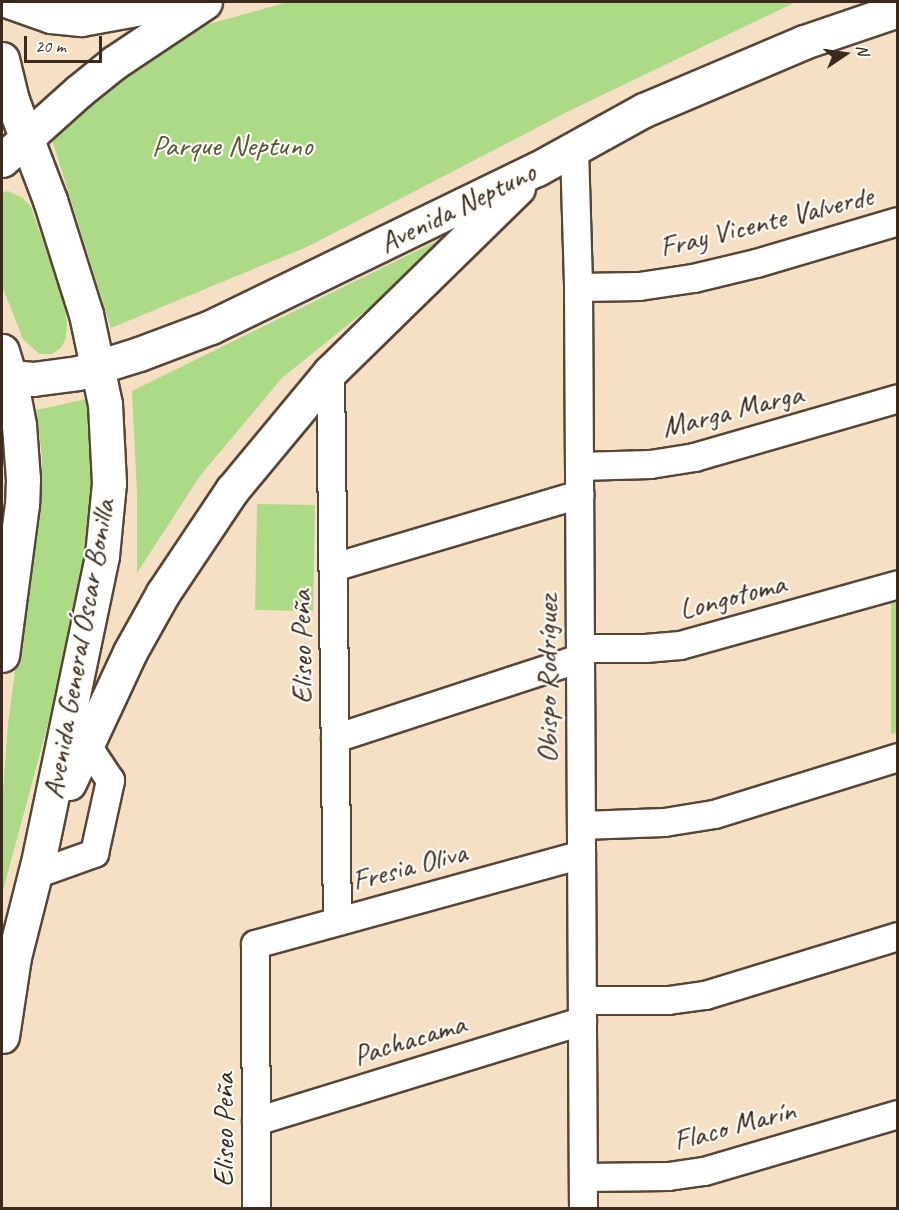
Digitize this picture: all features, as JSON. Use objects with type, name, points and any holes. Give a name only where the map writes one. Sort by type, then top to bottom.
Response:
[{"type":"main road","points":[[11,2],[51,16],[81,19],[175,2]]},
{"type":"main road","points":[[2,160],[115,62],[205,2]]},
{"type":"main road","name":"Avenida Neptuno","points":[[6,364],[56,377],[139,354],[211,327],[537,169],[644,110],[723,74],[804,42],[897,10]]},
{"type":"main road","name":"Avenida General Óscar Bonilla","points":[[2,58],[26,137],[72,264],[99,366],[109,443],[105,528],[36,870],[14,957],[2,1036]]},
{"type":"main road","points":[[36,870],[86,744],[130,652],[196,541],[270,441],[330,372],[537,169]]},
{"type":"main road","points":[[2,645],[22,504],[22,453],[6,364]]},
{"type":"street","name":"Obispo Rodríguez","points":[[574,149],[578,287],[583,1177],[580,1208]]},
{"type":"street","name":"Fray Vicente Valverde","points":[[578,287],[639,286],[693,278],[735,269],[897,221]]},
{"type":"street","name":"Eliseo Peña","points":[[330,372],[337,921]]},
{"type":"street","name":"Marga Marga","points":[[579,466],[650,464],[694,457],[897,398]]},
{"type":"street","points":[[333,567],[579,494]]},
{"type":"street","name":"Longotoma","points":[[335,738],[580,653],[680,645],[897,584]]},
{"type":"street","points":[[36,870],[94,853],[110,780],[86,744]]},
{"type":"street","points":[[581,825],[664,822],[714,814],[897,757]]},
{"type":"street","name":"Fresia Oliva","points":[[255,944],[581,854]]},
{"type":"street","name":"Pachacama","points":[[255,1120],[582,1011],[705,995],[897,936]]},
{"type":"street","name":"Eliseo Peña","points":[[255,944],[256,1209]]},
{"type":"street","name":"Flaco Marín","points":[[583,1177],[668,1176],[704,1171],[897,1113]]},
{"type":"green space","name":"Parque Neptuno","points":[[288,2],[796,2],[569,111],[309,246],[111,328],[49,130],[177,33]]},
{"type":"green space","points":[[8,191],[23,198],[31,207],[64,302],[67,323],[66,338],[61,348],[52,354],[39,354],[23,339],[2,286],[2,193]]},
{"type":"green space","points":[[449,235],[453,240],[282,378],[200,476],[137,573],[137,494],[132,391]]},
{"type":"green space","points":[[87,399],[92,482],[86,564],[71,639],[2,894],[2,805],[8,724],[41,492],[42,456],[36,410]]},
{"type":"green space","points":[[257,504],[315,505],[313,611],[255,610]]},
{"type":"green space","points":[[897,590],[898,732],[891,734],[891,591]]}]
